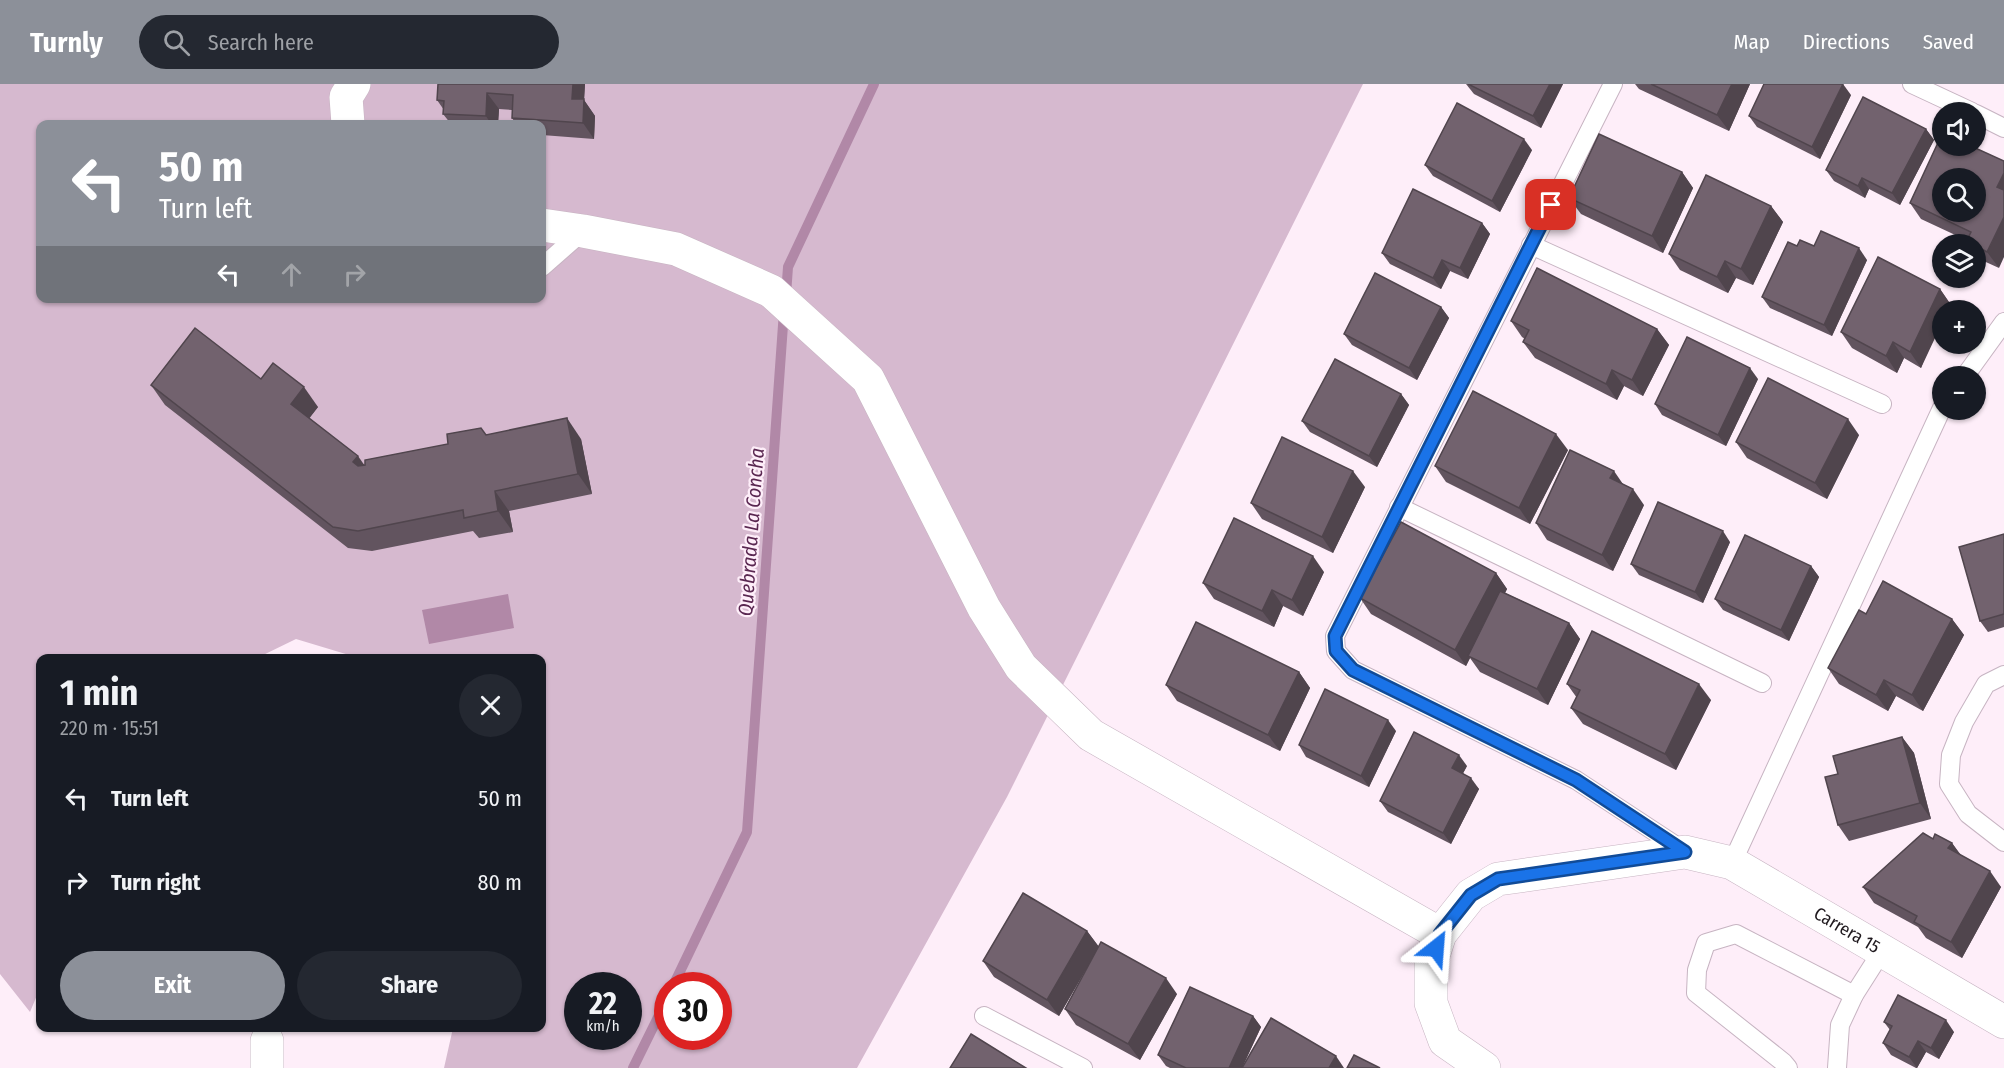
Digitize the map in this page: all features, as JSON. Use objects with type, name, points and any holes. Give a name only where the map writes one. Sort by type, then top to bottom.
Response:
[{"type":"street","points":[[348,120],[346,97],[354,84]]},
{"type":"street","points":[[546,226],[676,249],[771,291],[868,379],[990,618],[1021,667],[1091,735],[1440,934]]},
{"type":"street","points":[[1484,1068],[1444,1041],[1431,1003],[1431,963],[1440,934],[1471,895],[1498,879],[1685,852]]},
{"type":"street","name":"Carrera 15","points":[[1685,852],[1732,863],[2004,1022]]},
{"type":"lane","points":[[1613,84],[1335,636],[1336,651],[1353,670],[1576,780],[1685,852]]},
{"type":"lane","points":[[1912,84],[1950,102]]},
{"type":"lane","points":[[1986,119],[2004,128]]},
{"type":"lane","points":[[546,263],[583,231]]},
{"type":"lane","points":[[1531,245],[1882,404]]},
{"type":"lane","points":[[1972,366],[2004,322]]},
{"type":"lane","points":[[1732,863],[1936,420]]},
{"type":"lane","points":[[1399,507],[1762,683]]},
{"type":"lane","points":[[2004,675],[1986,684],[1964,722],[1952,754],[1949,784],[1968,814],[2004,842]]},
{"type":"lane","points":[[1788,1068],[1696,993],[1697,970],[1706,943],[1736,934],[1854,995]]},
{"type":"lane","points":[[1837,1068],[1840,1025],[1854,995],[1882,951]]},
{"type":"lane","points":[[984,1016],[1083,1068]]},
{"type":"shaded area","points":[[0,84],[1363,84],[1007,797],[857,1068],[444,1068],[452,1032],[546,1032],[546,654],[346,654],[296,639],[265,654],[36,654],[36,998],[30,1012],[0,974]]},
{"type":"shaded area","points":[[508,594],[514,628],[429,644],[422,610]]},
{"type":"building","points":[[438,84],[573,84],[572,99],[584,99],[583,123],[512,118],[513,95],[487,93],[486,116],[443,114],[444,101],[437,100]]},
{"type":"building","points":[[1468,84],[1550,84],[1533,116]]},
{"type":"building","points":[[1651,84],[1732,84],[1717,115]]},
{"type":"building","points":[[1764,84],[1843,84],[1812,147],[1749,116]]},
{"type":"building","points":[[1863,97],[1926,129],[1892,193],[1862,178],[1858,186],[1826,170]]},
{"type":"building","points":[[1457,103],[1524,139],[1492,201],[1425,165]]},
{"type":"building","points":[[1599,134],[1682,172],[1652,236],[1569,198]]},
{"type":"building","points":[[1986,153],[2004,161],[2004,173],[1997,187],[2004,190],[2004,217],[1987,252],[1986,234],[1970,234],[1971,232],[1950,222],[1986,222],[1986,168],[1932,168],[1932,213],[1910,203],[1932,156],[1986,156]]},
{"type":"building","points":[[1706,175],[1771,206],[1741,269],[1725,261],[1717,277],[1669,254]]},
{"type":"building","points":[[1413,189],[1482,223],[1460,268],[1442,260],[1433,278],[1382,253]]},
{"type":"building","points":[[1821,231],[1859,248],[1824,325],[1762,297],[1788,242],[1797,246],[1800,240],[1814,246]]},
{"type":"building","points":[[1878,257],[1932,285],[1932,288],[1940,289],[1935,300],[1932,300],[1932,306],[1910,352],[1893,342],[1886,356],[1841,332]]},
{"type":"building","points":[[1537,268],[1657,329],[1632,380],[1612,370],[1606,384],[1523,342],[1529,330],[1511,321]]},
{"type":"building","points":[[1375,273],[1441,307],[1409,368],[1344,334]]},
{"type":"building","points":[[195,328],[261,379],[273,363],[304,387],[291,404],[358,456],[353,462],[358,466],[365,465],[365,460],[448,444],[447,434],[481,428],[486,435],[567,418],[578,474],[495,491],[498,511],[464,518],[463,510],[358,531],[333,527],[151,385]]},
{"type":"building","points":[[1687,337],[1750,368],[1718,435],[1655,404]]},
{"type":"building","points":[[1335,359],[1401,394],[1369,456],[1302,421]]},
{"type":"building","points":[[1768,378],[1848,419],[1815,483],[1736,442]]},
{"type":"building","points":[[1473,391],[1556,434],[1519,508],[1435,466]]},
{"type":"building","points":[[1282,437],[1353,471],[1322,537],[1251,503]]},
{"type":"building","points":[[1570,450],[1614,471],[1610,478],[1633,489],[1602,555],[1536,523]]},
{"type":"building","points":[[1658,502],[1723,531],[1695,592],[1631,564]]},
{"type":"building","points":[[1234,518],[1313,556],[1292,600],[1272,590],[1262,611],[1203,583]]},
{"type":"building","points":[[1401,522],[1496,573],[1455,650],[1360,598]]},
{"type":"building","points":[[2004,534],[2004,614],[1980,621],[1959,547]]},
{"type":"building","points":[[1745,535],[1811,566],[1781,630],[1715,599]]},
{"type":"building","points":[[1883,581],[1952,619],[1912,695],[1884,680],[1876,695],[1828,668],[1859,610],[1866,614]]},
{"type":"building","points":[[1500,591],[1569,623],[1537,689],[1468,656]]},
{"type":"building","points":[[1196,622],[1299,672],[1268,735],[1166,685]]},
{"type":"building","points":[[1592,631],[1699,684],[1665,754],[1571,708],[1580,690],[1567,684]]},
{"type":"building","points":[[1325,689],[1388,720],[1361,776],[1299,745]]},
{"type":"building","points":[[1414,732],[1459,755],[1452,768],[1471,778],[1443,833],[1380,801]]},
{"type":"building","points":[[1902,737],[1920,803],[1838,825],[1825,777],[1838,774],[1833,756]]},
{"type":"building","points":[[1923,833],[1933,839],[1935,834],[1952,843],[1948,848],[1990,871],[1951,942],[1914,922],[1917,916],[1863,887]]},
{"type":"building","points":[[1023,893],[1087,931],[1047,1000],[983,961]]},
{"type":"building","points":[[1101,942],[1166,978],[1128,1044],[1065,1009]]},
{"type":"building","points":[[1190,987],[1253,1016],[1229,1068],[1186,1068],[1158,1055]]},
{"type":"building","points":[[1898,995],[1946,1020],[1931,1048],[1918,1041],[1909,1057],[1883,1043],[1892,1026],[1884,1022]]},
{"type":"building","points":[[1271,1018],[1336,1056],[1329,1068],[1242,1068]]},
{"type":"building","points":[[971,1034],[1026,1068],[950,1068]]},
{"type":"building","points":[[1354,1055],[1380,1068],[1347,1068]]},
{"type":"waterway","name":"Quebrada La Concha","points":[[786,295],[788,267],[874,84]]},
{"type":"waterway","name":"Quebrada La Concha","points":[[680,972],[747,832],[784,311]]},
{"type":"waterway","name":"Quebrada La Concha","points":[[633,1068],[654,1025]]},
{"type":"route","points":[[1436,948],[1440,934],[1471,895],[1498,879],[1685,852],[1576,780],[1353,670],[1336,651],[1335,636],[1551,205]]}]
